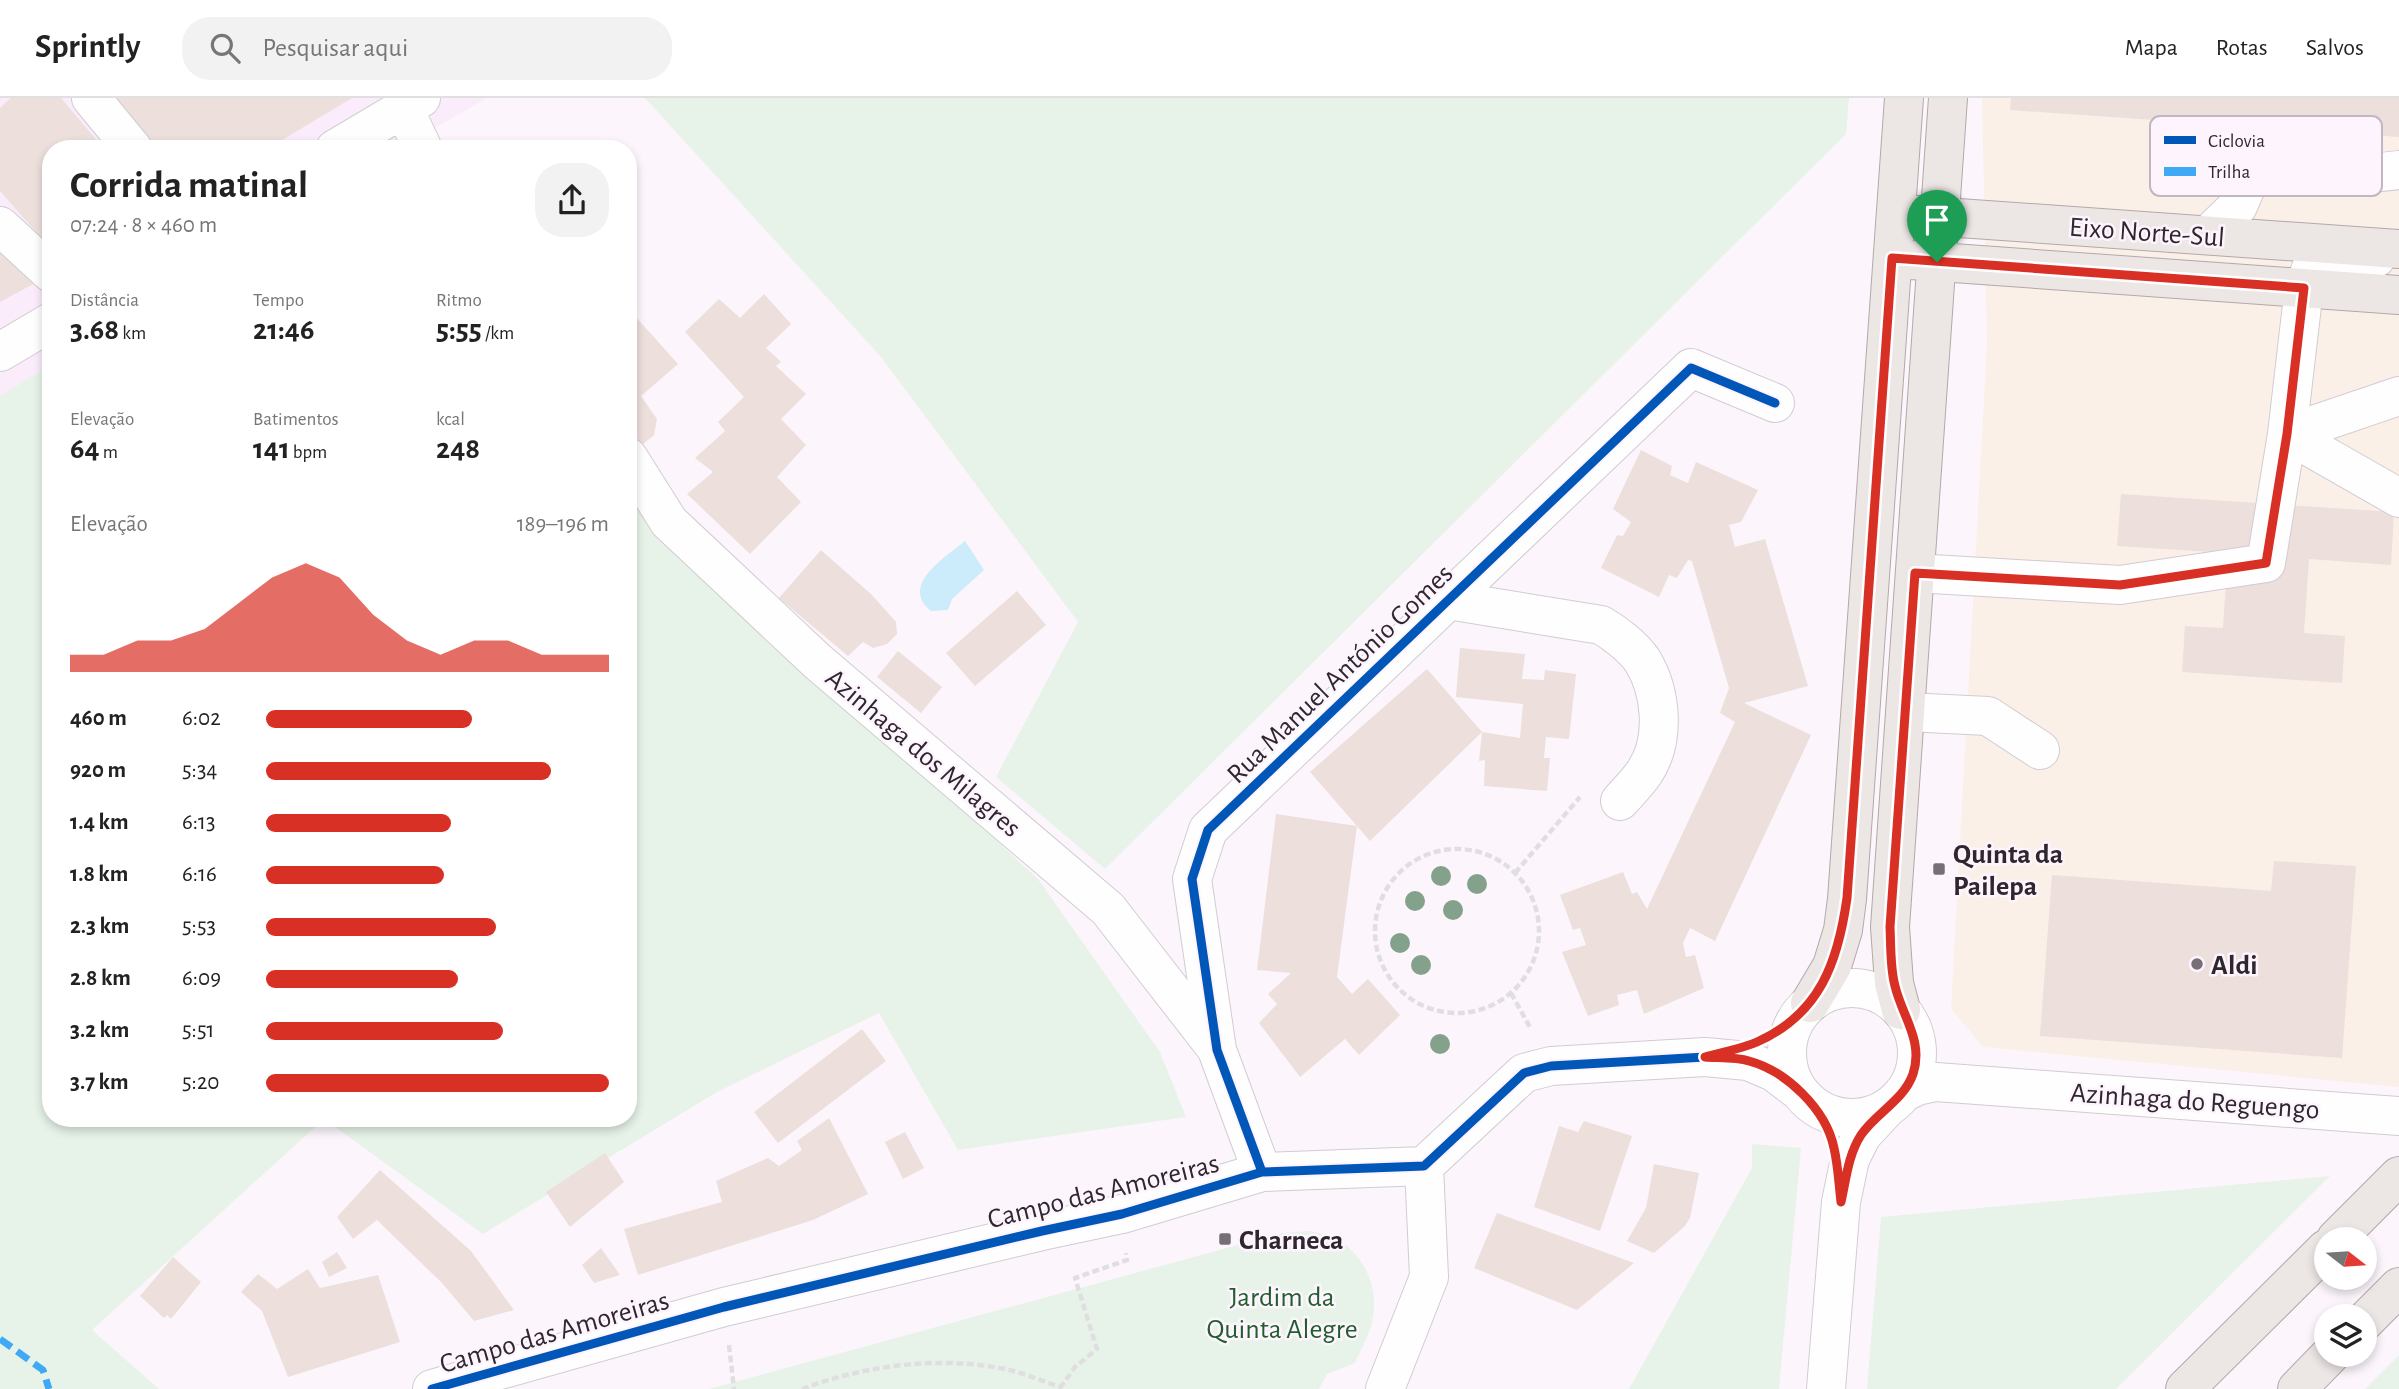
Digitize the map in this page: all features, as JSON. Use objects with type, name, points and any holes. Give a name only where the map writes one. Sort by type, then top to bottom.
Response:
[{"type":"main road","points":[[1803,1011],[1832,966],[1843,930],[1847,898],[1904,98]]},
{"type":"main road","points":[[1907,1020],[1894,983],[1890,927],[1948,98]]},
{"type":"main road","name":"Eixo Norte-Sul","points":[[1894,213],[2399,249]]},
{"type":"main road","name":"Eixo Norte-Sul","points":[[1892,258],[2399,295]]},
{"type":"main road","points":[[2348,1227],[2399,1176]]},
{"type":"main road","points":[[2185,1389],[2314,1261]]},
{"type":"main road","points":[[2377,1309],[2399,1287]]},
{"type":"main road","points":[[2297,1389],[2318,1367]]},
{"type":"street","points":[[91,98],[126,140]]},
{"type":"street","points":[[350,140],[412,103],[421,140]]},
{"type":"street","points":[[2208,235],[2238,206],[2242,196]]},
{"type":"street","points":[[0,226],[42,265]]},
{"type":"street","points":[[1915,573],[2120,585],[2266,563],[2287,434],[2304,288],[2311,268],[2331,261],[2399,256]]},
{"type":"street","points":[[0,352],[42,327]]},
{"type":"street","name":"Rua Manuel António Gomes","points":[[1262,1171],[1217,1050],[1192,879],[1208,830],[1691,368],[1775,403]]},
{"type":"street","points":[[2287,434],[2399,396]]},
{"type":"street","points":[[2287,434],[2399,498]]},
{"type":"street","name":"Azinhaga dos Milagres","points":[[637,471],[669,522],[817,661],[1108,909],[1217,1050]]},
{"type":"street","name":"Rua Manuel António Gomes","points":[[1448,600],[1601,625],[1641,659],[1657,695],[1659,734],[1646,771],[1620,802]]},
{"type":"street","points":[[1906,712],[1988,716],[2040,750]]},
{"type":"street","points":[[1705,1057],[1755,1043],[1826,993],[1844,988],[1863,989],[1884,996],[1907,1020],[1917,1051],[1913,1073],[1895,1100],[1861,1135],[1850,1159],[1841,1202],[1826,1389]]},
{"type":"street","points":[[1803,1011],[1789,1035],[1787,1055],[1790,1074],[1822,1120],[1834,1146],[1841,1202]]},
{"type":"street","name":"Azinhaga do Reguengo","points":[[1907,1020],[1939,1061],[1966,1078],[1991,1085]]},
{"type":"street","points":[[1385,1389],[1429,1278],[1424,1166],[1524,1073],[1550,1066],[1705,1057],[1748,1061],[1774,1072],[1830,1114],[1850,1118],[1869,1116],[1895,1100]]},
{"type":"street","name":"Azinhaga do Reguengo","points":[[1895,1100],[1917,1086],[1936,1082],[2399,1116]]},
{"type":"street","name":"Campo das Amoreiras","points":[[432,1389],[724,1307],[1122,1214],[1262,1171],[1424,1166]]},
{"type":"path","points":[[1516,873],[1580,797],[1620,802]]},
{"type":"path","points":[[1466,849],[1493,857],[1516,873],[1531,895],[1539,921],[1538,947],[1529,973],[1511,993],[1488,1008],[1462,1014],[1436,1012],[1412,1001],[1391,982],[1378,958],[1374,930],[1379,903],[1393,879],[1414,861],[1439,850],[1466,849]]},
{"type":"path","points":[[802,1389],[833,1377],[885,1366],[939,1364],[999,1368],[1060,1388],[1075,1367],[1097,1349],[1075,1278],[1127,1261],[1122,1214]]},
{"type":"shaded area","points":[[0,98],[487,98],[414,140],[42,140],[42,370],[0,396]]},
{"type":"shaded area","points":[[1982,98],[2399,98],[2399,1087],[1983,1047],[1951,1009],[1987,344]]},
{"type":"green space","points":[[645,98],[1849,98],[1846,134],[1105,869],[996,777],[1078,622],[881,357]]},
{"type":"green space","points":[[42,370],[42,1127],[315,1127],[92,1330],[159,1389],[0,1389],[0,396]]},
{"type":"green space","points":[[637,496],[659,528],[1038,879],[1160,1052],[1186,1117],[958,1150],[879,1013],[717,1092],[483,1234],[335,1127],[637,1127]]},
{"type":"green space","points":[[1752,1144],[1801,1148],[1779,1389],[1629,1389],[1752,1168]]},
{"type":"green space","points":[[2330,1176],[2116,1389],[1867,1389],[1881,1217]]},
{"type":"green space","name":"Jardim da Quinta Alegre","points":[[1310,1231],[1324,1234],[1346,1245],[1367,1272],[1374,1294],[1370,1329],[1355,1363],[1327,1374],[1319,1389],[709,1389],[1282,1233]]},
{"type":"green space","points":[[2399,1355],[2399,1389],[2365,1389]]},
{"type":"water","points":[[965,541],[984,570],[952,599],[948,610],[931,611],[922,601],[920,591],[923,582],[937,563]]},
{"type":"building","points":[[11,98],[61,98],[96,140],[42,140],[42,239],[0,191],[0,108]]},
{"type":"building","points":[[111,98],[352,98],[282,140],[146,140]]},
{"type":"building","points":[[2011,98],[2399,98],[2399,137],[2382,136],[2382,116],[2150,116],[2150,120],[2010,110]]},
{"type":"building","points":[[0,248],[35,283],[0,302]]},
{"type":"building","points":[[764,294],[791,324],[766,348],[781,362],[776,366],[806,394],[781,419],[806,445],[777,477],[801,502],[750,554],[687,494],[713,472],[695,458],[725,431],[718,422],[744,397],[685,332],[719,299],[740,318]]},
{"type":"building","points":[[637,318],[678,364],[641,396],[657,419],[654,435],[642,445],[637,438]]},
{"type":"building","points":[[1641,450],[1672,466],[1670,475],[1688,483],[1696,462],[1758,490],[1741,522],[1729,525],[1735,547],[1765,539],[1808,686],[1744,703],[1811,735],[1715,941],[1690,928],[1683,943],[1686,957],[1695,955],[1704,988],[1644,1014],[1637,990],[1617,995],[1619,1005],[1588,1016],[1562,952],[1586,945],[1580,928],[1573,930],[1560,895],[1623,872],[1632,894],[1637,892],[1647,909],[1735,722],[1720,713],[1729,688],[1692,561],[1688,560],[1677,578],[1669,575],[1659,597],[1601,568],[1617,535],[1623,536],[1631,522],[1613,509]]},
{"type":"building","points":[[2121,494],[2394,512],[2391,565],[2309,559],[2304,633],[2345,636],[2342,683],[2182,672],[2185,626],[2223,628],[2228,553],[2117,546]]},
{"type":"building","points":[[821,550],[872,595],[896,622],[897,634],[887,644],[873,648],[863,642],[848,656],[779,598]]},
{"type":"building","points":[[1017,591],[1046,625],[975,686],[946,653]]},
{"type":"building","points":[[1460,648],[1525,654],[1522,679],[1544,680],[1545,670],[1576,674],[1569,739],[1546,737],[1544,758],[1550,758],[1547,791],[1484,786],[1485,760],[1479,761],[1482,732],[1520,738],[1523,704],[1456,697]]},
{"type":"building","points":[[898,651],[942,687],[921,713],[877,677]]},
{"type":"building","points":[[1427,669],[1482,732],[1370,841],[1310,772]]},
{"type":"building","points":[[1276,814],[1357,826],[1337,977],[1352,994],[1368,979],[1400,1015],[1359,1055],[1345,1039],[1300,1077],[1259,1023],[1277,1004],[1268,994],[1291,973],[1257,970]]},
{"type":"building","name":"Aldi","points":[[2274,861],[2356,866],[2342,1058],[2040,1036],[2052,875],[2271,891]]},
{"type":"building","points":[[862,1029],[886,1061],[778,1143],[754,1112]]},
{"type":"building","points":[[829,1118],[868,1194],[813,1220],[638,1275],[624,1229],[722,1202],[716,1181],[768,1158],[779,1166],[802,1150],[797,1141]]},
{"type":"building","points":[[1584,1121],[1632,1136],[1600,1231],[1534,1207],[1559,1126],[1578,1132]]},
{"type":"building","points":[[905,1132],[924,1168],[903,1179],[885,1142]]},
{"type":"building","points":[[605,1153],[624,1182],[570,1227],[546,1192]]},
{"type":"building","points":[[1654,1164],[1699,1173],[1690,1218],[1685,1226],[1654,1253],[1627,1241],[1646,1208]]},
{"type":"building","points":[[380,1170],[471,1251],[514,1310],[474,1321],[442,1283],[377,1220],[353,1239],[337,1217]]},
{"type":"building","points":[[1497,1213],[1634,1263],[1577,1310],[1474,1268]]},
{"type":"building","points":[[601,1248],[620,1275],[594,1283],[582,1265]]},
{"type":"building","points":[[337,1252],[347,1268],[329,1277],[322,1262]]},
{"type":"building","points":[[173,1257],[201,1282],[171,1319],[167,1315],[164,1318],[140,1296]]},
{"type":"building","points":[[308,1269],[320,1288],[378,1275],[400,1342],[288,1377],[262,1311],[241,1292],[258,1274],[277,1289]]},
{"type":"marked path","points":[[0,1339],[43,1370],[49,1389]]},
{"type":"cycle path","points":[[1262,1172],[1217,1050],[1192,879],[1208,830],[1691,368],[1775,403]]},
{"type":"cycle path","points":[[432,1389],[724,1307],[1122,1214],[1262,1172],[1424,1166],[1524,1073],[1551,1066],[1705,1057],[1748,1061],[1774,1072],[1799,1091]]},
{"type":"place","name":"Quinta da Pailepa","points":[[1939,869]]},
{"type":"place","name":"Aldi","points":[[2197,964]]},
{"type":"place","name":"Charneca","points":[[1225,1239]]},
{"type":"route","points":[[1892,258],[1937,262],[2304,288],[2287,434],[2266,563],[2120,585],[1915,573],[1890,927],[1894,983],[1901,1010],[1913,1030],[1917,1051],[1913,1073],[1903,1093],[1861,1135],[1850,1159],[1841,1202],[1834,1146],[1813,1105],[1774,1072],[1748,1061],[1705,1057],[1755,1043],[1797,1018],[1810,1003],[1832,966],[1843,930],[1892,258]]}]
